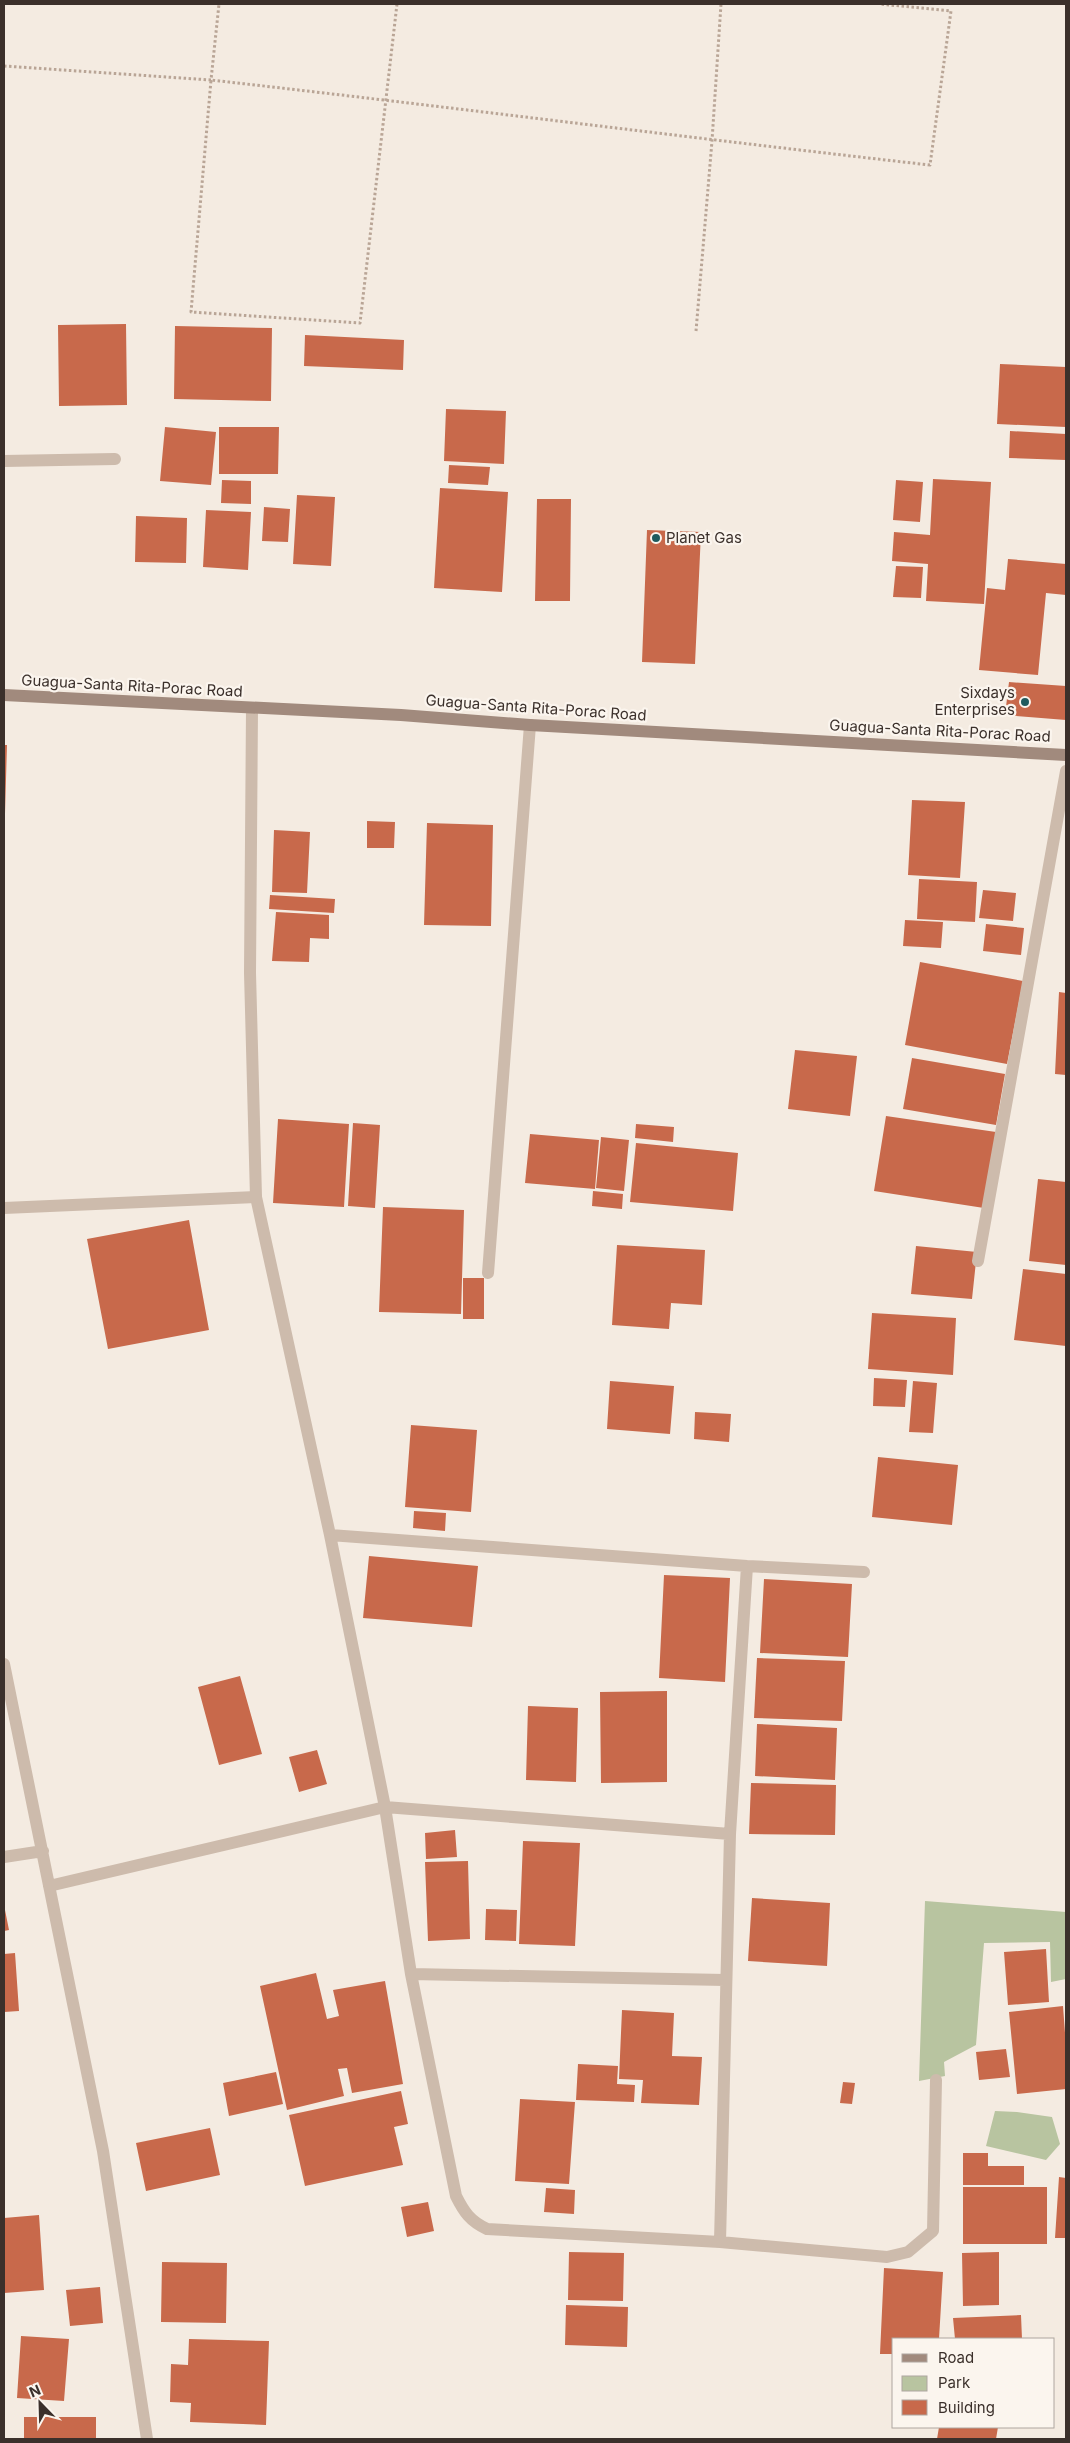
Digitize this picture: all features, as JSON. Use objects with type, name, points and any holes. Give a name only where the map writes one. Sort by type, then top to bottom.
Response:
[{"type":"main road","name":"Guagua-Santa Rita-Porac Road","points":[[4,695],[401,715],[1066,755]]},
{"type":"street","points":[[4,461],[115,459]]},
{"type":"street","points":[[252,708],[250,973],[256,1197],[330,1535],[386,1807],[411,1974],[456,2196],[463,2212],[473,2222],[487,2229],[720,2242],[887,2257],[908,2252],[920,2244],[932,2232],[936,2080]]},
{"type":"street","points":[[488,1273],[530,724]]},
{"type":"street","points":[[978,1261],[1066,771]]},
{"type":"street","points":[[4,1208],[256,1197]]},
{"type":"street","points":[[330,1535],[747,1566],[864,1572]]},
{"type":"street","points":[[720,2242],[730,1834],[747,1566]]},
{"type":"street","points":[[4,1664],[102,2151],[147,2439]]},
{"type":"street","points":[[49,1886],[386,1807],[730,1834]]},
{"type":"street","points":[[4,1857],[43,1851]]},
{"type":"street","points":[[411,1974],[725,1980]]},
{"type":"path","points":[[219,4],[191,312],[360,323],[384,99],[397,4]]},
{"type":"path","points":[[696,331],[721,4]]},
{"type":"path","points":[[4,66],[211,80],[384,99],[712,141],[930,164],[951,11],[880,4]]},
{"type":"green space","points":[[925,1901],[1066,1912],[1066,1979],[1051,1982],[1050,1942],[984,1943],[976,2045],[944,2062],[945,2076],[919,2081]]},
{"type":"green space","points":[[995,2111],[1052,2117],[1060,2144],[1046,2160],[986,2146]]},
{"type":"building","points":[[126,324],[127,405],[59,406],[58,325]]},
{"type":"building","points":[[175,326],[272,328],[271,401],[174,399]]},
{"type":"building","points":[[305,335],[404,340],[403,370],[304,366]]},
{"type":"building","points":[[1000,364],[1066,367],[1066,427],[997,424]]},
{"type":"building","points":[[446,409],[506,411],[504,464],[444,461]]},
{"type":"building","points":[[165,427],[216,432],[211,485],[160,481]]},
{"type":"building","points":[[219,427],[279,427],[278,474],[219,474]]},
{"type":"building","points":[[1010,431],[1066,434],[1066,460],[1009,458]]},
{"type":"building","points":[[449,465],[490,467],[488,485],[448,483]]},
{"type":"building","points":[[933,479],[991,482],[984,604],[926,601],[928,564],[892,561],[894,532],[930,535]]},
{"type":"building","points":[[222,480],[251,481],[251,504],[221,503]]},
{"type":"building","points":[[896,480],[923,482],[920,522],[893,520]]},
{"type":"building","points":[[440,488],[508,492],[502,592],[434,588]]},
{"type":"building","points":[[297,495],[335,497],[331,566],[293,564]]},
{"type":"building","points":[[537,499],[571,499],[570,601],[535,601]]},
{"type":"building","points":[[264,507],[290,509],[288,542],[262,541]]},
{"type":"building","points":[[206,510],[251,512],[248,570],[203,567]]},
{"type":"building","points":[[136,516],[187,518],[186,563],[135,562]]},
{"type":"building","points":[[647,530],[701,532],[695,664],[642,662]]},
{"type":"building","points":[[1008,559],[1066,564],[1066,595],[1046,593],[1038,675],[979,670],[987,588],[1005,590]]},
{"type":"building","points":[[896,566],[923,567],[921,598],[893,597]]},
{"type":"building","points":[[1009,682],[1066,686],[1066,720],[1005,715]]},
{"type":"building","points":[[4,745],[7,745],[5,814],[4,814]]},
{"type":"building","points":[[912,800],[965,802],[960,878],[908,875]]},
{"type":"building","points":[[367,821],[395,822],[394,848],[367,848]]},
{"type":"building","points":[[427,823],[493,825],[491,926],[424,925]]},
{"type":"building","points":[[274,830],[310,832],[307,893],[272,892]]},
{"type":"building","points":[[919,879],[977,882],[975,922],[917,919]]},
{"type":"building","points":[[983,890],[1016,893],[1013,921],[979,918]]},
{"type":"building","points":[[270,895],[335,899],[334,913],[269,909]]},
{"type":"building","points":[[276,912],[329,915],[329,939],[310,938],[309,962],[272,961]]},
{"type":"building","points":[[905,920],[943,922],[941,948],[903,946]]},
{"type":"building","points":[[986,924],[1024,928],[1021,955],[983,951]]},
{"type":"building","points":[[920,962],[1023,981],[1007,1064],[905,1045]]},
{"type":"building","points":[[1059,992],[1066,993],[1066,1075],[1055,1074]]},
{"type":"building","points":[[795,1050],[857,1056],[850,1116],[788,1109]]},
{"type":"building","points":[[912,1058],[1005,1074],[996,1125],[903,1109]]},
{"type":"building","points":[[886,1116],[996,1132],[984,1208],[874,1191]]},
{"type":"building","points":[[278,1119],[349,1124],[344,1207],[273,1203]]},
{"type":"building","points":[[353,1123],[380,1125],[375,1208],[348,1206]]},
{"type":"building","points":[[636,1124],[674,1127],[673,1142],[635,1138]]},
{"type":"building","points":[[530,1134],[599,1140],[595,1189],[525,1183]]},
{"type":"building","points":[[601,1137],[629,1140],[624,1191],[596,1188]]},
{"type":"building","points":[[636,1143],[738,1153],[733,1211],[630,1202]]},
{"type":"building","points":[[1038,1179],[1066,1182],[1066,1265],[1029,1261]]},
{"type":"building","points":[[593,1191],[623,1194],[622,1209],[592,1206]]},
{"type":"building","points":[[383,1207],[464,1210],[461,1314],[379,1312]]},
{"type":"building","points":[[189,1220],[209,1330],[108,1349],[87,1239]]},
{"type":"building","points":[[617,1245],[705,1250],[702,1305],[671,1303],[669,1329],[612,1325]]},
{"type":"building","points":[[916,1246],[977,1252],[972,1299],[911,1294]]},
{"type":"building","points":[[1023,1269],[1066,1274],[1066,1346],[1014,1340]]},
{"type":"building","points":[[463,1278],[484,1278],[484,1319],[463,1319]]},
{"type":"building","points":[[872,1313],[956,1318],[953,1375],[868,1369]]},
{"type":"building","points":[[874,1378],[907,1380],[905,1407],[873,1406]]},
{"type":"building","points":[[610,1381],[674,1386],[670,1434],[607,1429]]},
{"type":"building","points":[[913,1381],[937,1383],[933,1433],[909,1432]]},
{"type":"building","points":[[695,1412],[731,1414],[729,1442],[694,1439]]},
{"type":"building","points":[[411,1425],[477,1430],[471,1512],[405,1507]]},
{"type":"building","points":[[878,1457],[958,1465],[952,1525],[872,1517]]},
{"type":"building","points":[[414,1511],[446,1513],[445,1531],[413,1528]]},
{"type":"building","points":[[369,1556],[478,1566],[472,1627],[363,1618]]},
{"type":"building","points":[[664,1575],[730,1578],[725,1682],[659,1678]]},
{"type":"building","points":[[764,1579],[852,1584],[848,1657],[760,1653]]},
{"type":"building","points":[[757,1658],[845,1661],[842,1721],[754,1718]]},
{"type":"building","points":[[240,1676],[262,1754],[219,1765],[198,1687]]},
{"type":"building","points":[[667,1691],[667,1782],[601,1783],[600,1692]]},
{"type":"building","points":[[528,1706],[578,1708],[576,1782],[526,1780]]},
{"type":"building","points":[[757,1724],[837,1728],[835,1780],[755,1776]]},
{"type":"building","points":[[317,1750],[327,1784],[299,1792],[289,1757]]},
{"type":"building","points":[[751,1783],[836,1785],[835,1835],[749,1834]]},
{"type":"building","points":[[455,1830],[457,1857],[426,1859],[425,1833]]},
{"type":"building","points":[[523,1841],[580,1843],[575,1946],[519,1944]]},
{"type":"building","points":[[468,1861],[470,1939],[428,1941],[425,1862]]},
{"type":"building","points":[[752,1898],[830,1903],[827,1966],[748,1961]]},
{"type":"building","points":[[4,1905],[9,1930],[4,1931]]},
{"type":"building","points":[[486,1909],[517,1910],[516,1941],[485,1940]]},
{"type":"building","points":[[1046,1949],[1049,2002],[1008,2005],[1004,1952]]},
{"type":"building","points":[[15,1953],[19,2011],[4,2012],[4,1954]]},
{"type":"building","points":[[316,1973],[327,2019],[339,2016],[333,1990],[385,1981],[403,2084],[352,2093],[347,2068],[338,2069],[344,2096],[287,2110],[260,1986]]},
{"type":"building","points":[[1063,2006],[1066,2046],[1066,2089],[1017,2094],[1009,2012]]},
{"type":"building","points":[[622,2010],[674,2013],[672,2056],[702,2057],[699,2105],[641,2103],[643,2080],[619,2079]]},
{"type":"building","points":[[1006,2049],[1010,2077],[979,2080],[976,2052]]},
{"type":"building","points":[[578,2064],[618,2066],[617,2084],[635,2085],[634,2102],[576,2100]]},
{"type":"building","points":[[276,2072],[283,2104],[229,2116],[223,2083]]},
{"type":"building","points":[[843,2082],[855,2083],[852,2104],[840,2103]]},
{"type":"building","points":[[401,2091],[408,2124],[394,2127],[403,2165],[305,2186],[289,2115]]},
{"type":"building","points":[[520,2099],[575,2102],[569,2184],[515,2181]]},
{"type":"building","points":[[210,2128],[220,2175],[146,2191],[136,2143]]},
{"type":"building","points":[[963,2153],[988,2153],[988,2166],[1024,2166],[1024,2185],[963,2185]]},
{"type":"building","points":[[1059,2177],[1066,2178],[1066,2238],[1055,2238]]},
{"type":"building","points":[[963,2187],[1047,2187],[1047,2244],[963,2244]]},
{"type":"building","points":[[546,2188],[575,2190],[574,2214],[544,2212]]},
{"type":"building","points":[[428,2202],[434,2231],[407,2237],[401,2207]]},
{"type":"building","points":[[39,2215],[44,2290],[4,2293],[4,2218]]},
{"type":"building","points":[[569,2252],[624,2253],[623,2301],[568,2300]]},
{"type":"building","points":[[999,2252],[999,2305],[963,2306],[962,2253]]},
{"type":"building","points":[[162,2262],[227,2263],[226,2323],[161,2322]]},
{"type":"building","points":[[884,2268],[943,2272],[939,2338],[892,2338],[892,2354],[880,2354]]},
{"type":"building","points":[[100,2287],[103,2323],[70,2326],[66,2290]]},
{"type":"building","points":[[566,2305],[628,2307],[627,2347],[565,2345]]},
{"type":"building","points":[[1021,2315],[1022,2338],[955,2338],[953,2318]]},
{"type":"building","points":[[21,2336],[69,2339],[64,2401],[17,2398]]},
{"type":"building","points":[[189,2339],[269,2341],[266,2425],[190,2422],[191,2403],[170,2402],[171,2364],[188,2365]]},
{"type":"building","points":[[24,2417],[96,2417],[96,2439],[24,2439]]},
{"type":"building","points":[[939,2428],[998,2428],[996,2439],[937,2439]]},
{"type":"place","name":"Planet Gas","points":[[656,538]]},
{"type":"place","name":"Sixdays Enterprises","points":[[1025,702]]}]
